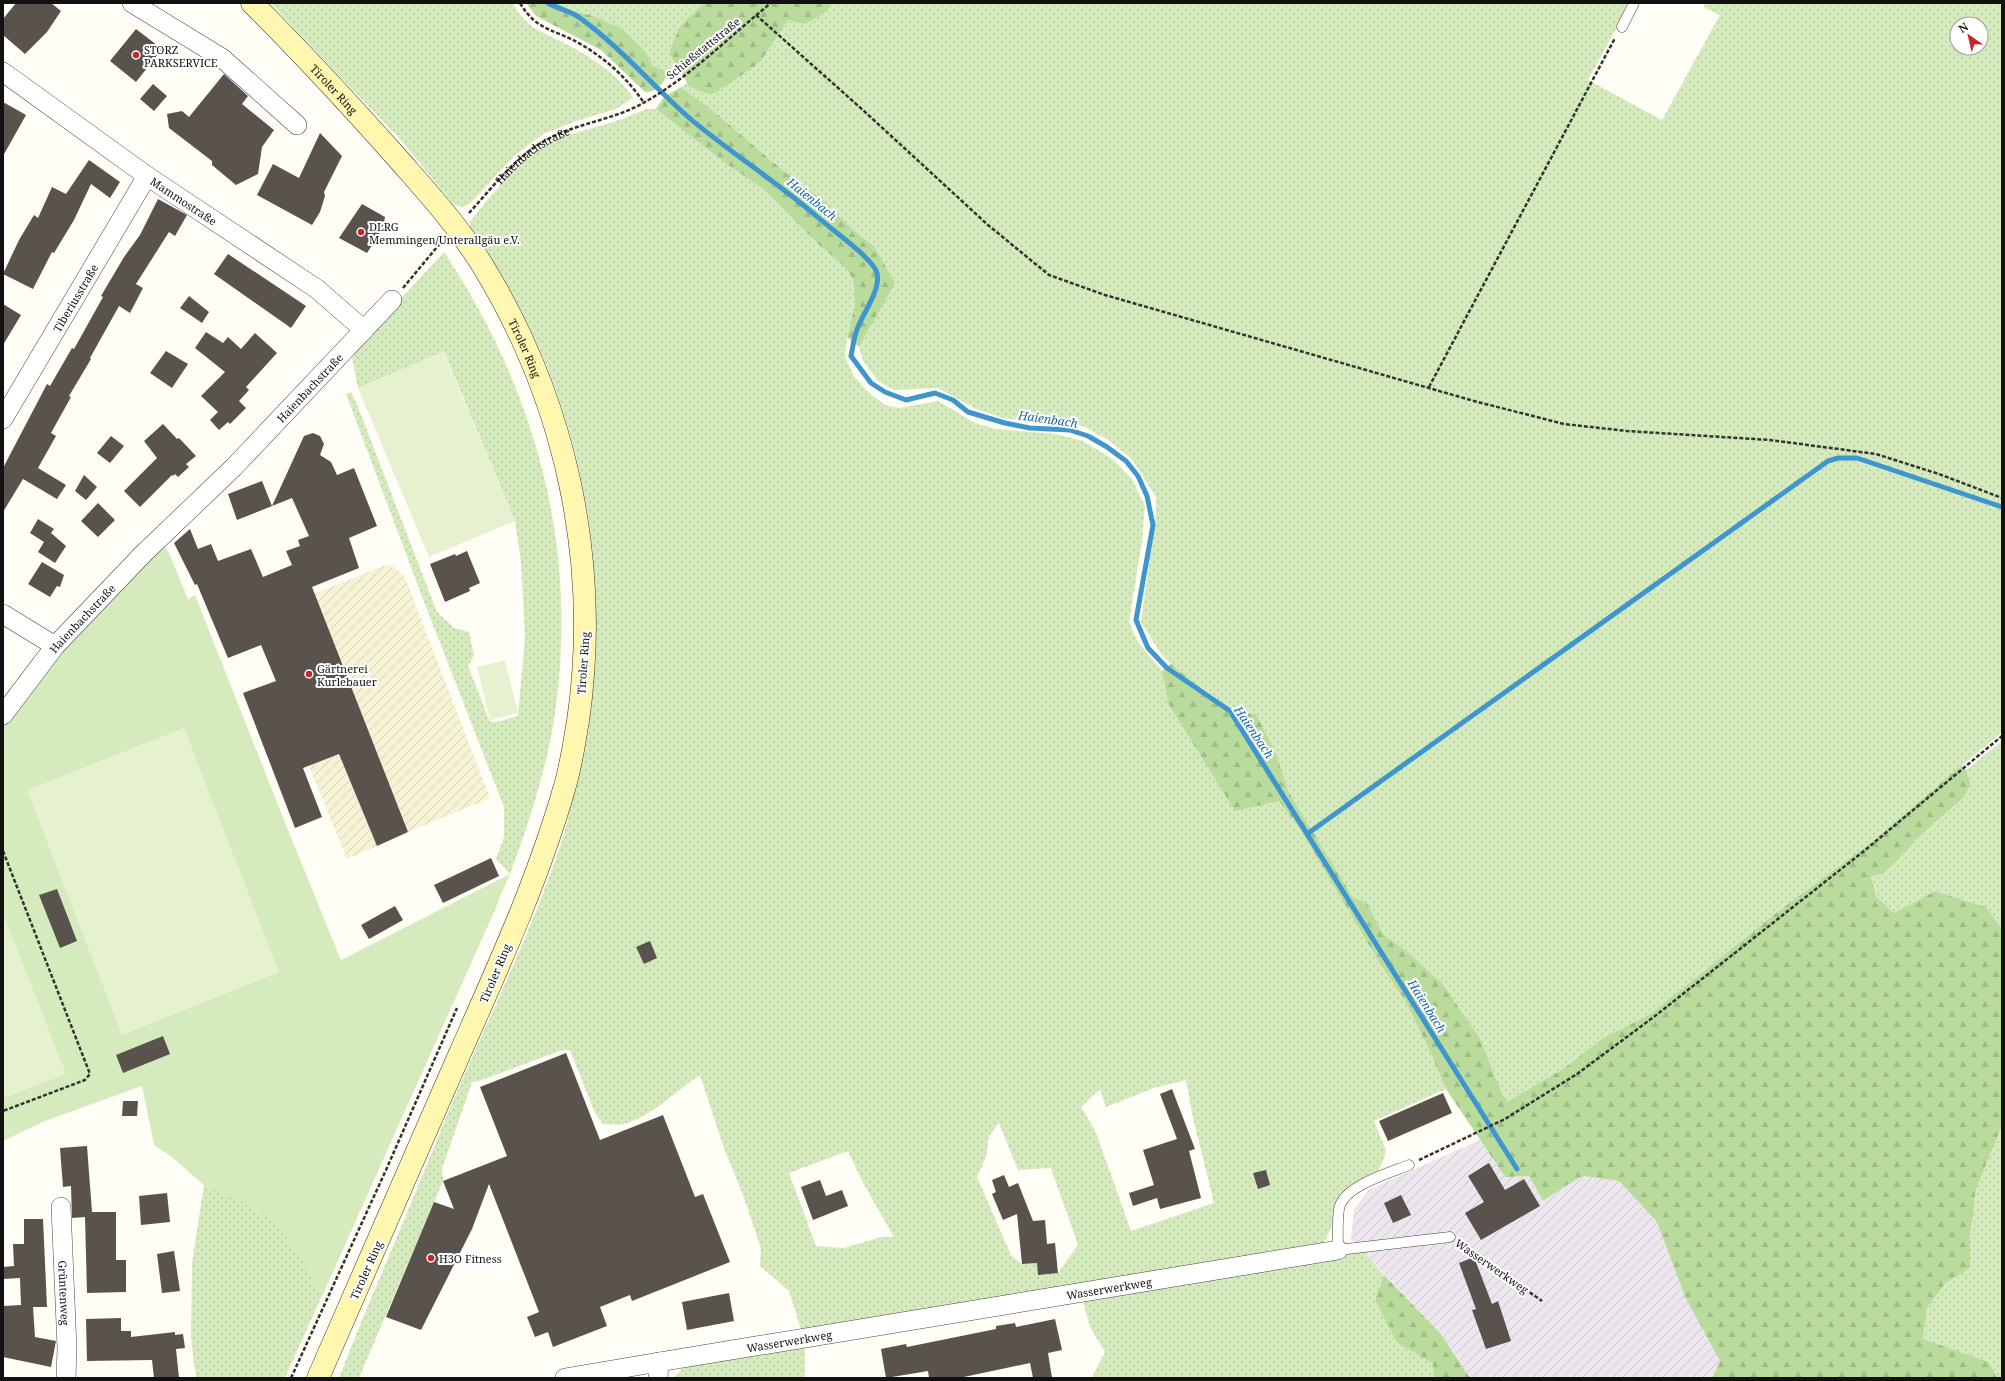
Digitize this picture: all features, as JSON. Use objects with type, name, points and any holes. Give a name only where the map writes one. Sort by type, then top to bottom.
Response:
[{"type":"main road","name":"Tiroler Ring","points":[[252,3],[376,134],[450,234],[480,262],[506,308],[543,389],[555,426],[573,494],[579,529],[585,620],[584,678],[566,785],[524,906],[321,1374]]},
{"type":"street","points":[[132,3],[222,58],[297,125]]},
{"type":"street","name":"Mammostraße","points":[[3,72],[147,176],[316,289],[364,330]]},
{"type":"street","name":"Tiberiusstraße","points":[[3,419],[147,176]]},
{"type":"street","name":"Haienbachstraße","points":[[3,715],[55,646],[143,554],[234,467],[392,300]]},
{"type":"street","points":[[3,614],[55,646]]},
{"type":"street","name":"Grüntenweg","points":[[61,1207],[67,1340],[66,1378]]},
{"type":"street","name":"Wasserwerkweg","points":[[565,1378],[658,1370],[1338,1250]]},
{"type":"lane","points":[[1622,27],[1634,3]]},
{"type":"lane","points":[[1338,1250],[1339,1209],[1345,1197],[1354,1188],[1409,1165]]},
{"type":"lane","name":"Wasserwerkweg","points":[[1338,1250],[1450,1237]]},
{"type":"path","points":[[520,3],[528,16],[542,27],[581,44],[601,58],[635,90],[644,103]]},
{"type":"path","name":"Schießstattstraße","points":[[644,103],[711,54],[771,3]]},
{"type":"path","points":[[756,15],[864,111],[988,225],[1049,275],[1105,295],[1564,424],[1627,431],[1770,440],[1876,454],[1939,474],[2002,498]]},
{"type":"path","points":[[1430,387],[1592,78],[1622,27]]},
{"type":"path","name":"Haienbachstraße","points":[[392,300],[450,234],[518,162],[540,144],[559,134],[620,114],[644,103]]},
{"type":"path","points":[[448,247],[450,234]]},
{"type":"path","points":[[1409,1165],[1495,1124],[1577,1074],[1655,1016],[1864,851],[2002,736]]},
{"type":"path","points":[[3,851],[90,1074],[85,1080],[3,1111]]},
{"type":"path","points":[[291,1378],[386,1170],[459,1005]]},
{"type":"path","name":"Wasserwerkweg","points":[[1450,1237],[1542,1301]]},
{"type":"shaded area","points":[[388,564],[404,575],[490,798],[408,832],[314,594]]},
{"type":"shaded area","points":[[339,754],[377,846],[347,859],[309,766]]},
{"type":"shaded area","points":[[1480,1140],[1505,1177],[1529,1176],[1543,1201],[1583,1176],[1619,1181],[1657,1222],[1685,1297],[1720,1361],[1712,1378],[1470,1378],[1440,1333],[1351,1239],[1354,1209],[1370,1189]]},
{"type":"green space","points":[[270,3],[513,3],[518,12],[530,25],[570,46],[605,68],[621,82],[633,98],[616,109],[577,121],[543,134],[513,157],[471,203],[463,207],[454,205],[400,139]]},
{"type":"green space","points":[[526,3],[557,3],[572,11],[594,16],[623,29],[645,51],[653,66],[662,69],[667,75],[665,79],[661,85],[653,91],[645,92],[601,50],[536,16]]},
{"type":"green space","points":[[557,3],[750,3],[667,75],[662,69],[653,66],[645,51],[623,29],[594,16],[572,11]]},
{"type":"green space","points":[[704,3],[832,3],[827,11],[806,24],[788,20],[760,62],[711,95],[690,87],[669,53],[680,26]]},
{"type":"green space","points":[[787,3],[1630,3],[1588,80],[1662,120],[1720,15],[1703,7],[1706,3],[2002,3],[2002,732],[1874,840],[1776,913],[1649,1015],[1604,1037],[1563,1069],[1508,1101],[1502,1094],[1441,982],[1405,950],[1383,934],[1367,903],[1353,897],[1288,791],[1256,714],[1230,711],[1171,664],[1161,654],[1141,622],[1156,513],[1156,497],[1132,459],[1108,440],[1085,427],[1060,419],[1028,421],[1002,418],[974,408],[938,388],[894,390],[878,381],[863,361],[859,347],[894,283],[874,246],[852,229],[818,196],[786,173],[711,109],[681,87],[722,58]]},
{"type":"green space","points":[[681,87],[711,109],[786,173],[818,196],[852,229],[874,246],[895,283],[859,347],[847,337],[855,305],[853,279],[844,266],[820,246],[762,188],[725,163],[656,109],[664,97]]},
{"type":"green space","points":[[647,109],[656,109],[725,163],[762,188],[820,246],[844,266],[853,279],[855,305],[847,337],[845,357],[854,376],[866,390],[885,405],[899,408],[938,401],[975,423],[996,429],[1056,434],[1083,441],[1114,460],[1132,479],[1145,506],[1142,541],[1129,622],[1138,642],[1162,671],[1168,703],[1279,801],[1299,828],[1379,962],[1405,1001],[1430,1051],[1446,1089],[1374,1121],[1386,1150],[1384,1159],[1379,1169],[1333,1217],[1331,1228],[1326,1239],[1321,1245],[801,1330],[789,1291],[760,1266],[761,1248],[743,1195],[724,1148],[700,1075],[640,1118],[619,1125],[603,1124],[595,1113],[570,1050],[562,1050],[479,1081],[472,1082],[442,1169],[443,1181],[359,1378],[339,1378],[450,1109],[525,939],[550,876],[563,838],[587,733],[594,670],[596,607],[592,543],[582,481],[566,419],[544,359],[516,301],[500,273],[470,228],[470,222],[506,178],[539,150],[566,136],[620,120]],"holes":[[[1186,1080],[1193,1118],[1214,1203],[1131,1231],[1095,1130],[1081,1107],[1100,1089],[1106,1107],[1154,1088]],[[999,1123],[1018,1170],[1051,1168],[1078,1245],[1058,1273],[1037,1263],[1022,1264],[1011,1255],[977,1177],[986,1157],[989,1136]],[[848,1151],[862,1181],[894,1237],[881,1237],[844,1248],[816,1246],[789,1173]]]},
{"type":"green space","points":[[444,252],[476,305],[504,359],[526,415],[543,472],[555,531],[561,591],[561,651],[555,713],[552,734],[537,795],[510,874],[496,859],[504,837],[504,807],[423,599],[346,394],[351,392],[358,407],[437,612],[454,628],[469,632],[474,655],[468,666],[490,722],[497,722],[518,716],[525,637],[521,562],[515,521],[444,352],[358,388],[352,358],[363,340]]},
{"type":"green space","points":[[443,352],[515,521],[429,557],[358,388]]},
{"type":"green space","points":[[162,545],[168,551],[188,599],[195,595],[341,960],[510,874],[321,1299],[303,1258],[277,1226],[252,1206],[204,1185],[171,1156],[154,1145],[142,1086],[45,1121],[3,1141],[3,726],[56,656]]},
{"type":"green space","points":[[505,660],[518,713],[490,720],[477,667]]},
{"type":"green space","points":[[1171,664],[1230,711],[1256,714],[1275,751],[1288,791],[1353,897],[1367,903],[1383,934],[1405,950],[1441,982],[1479,1037],[1502,1094],[1508,1101],[1563,1069],[1604,1037],[1649,1015],[1776,913],[1874,840],[1961,766],[1966,770],[1971,784],[1964,797],[1917,839],[1884,873],[1871,877],[1876,896],[1894,913],[1935,891],[1986,907],[2002,929],[2002,1126],[1976,1189],[1970,1237],[1970,1268],[1945,1284],[1927,1308],[1923,1339],[1989,1362],[1997,1378],[1712,1378],[1720,1361],[1685,1297],[1657,1222],[1619,1181],[1583,1176],[1543,1201],[1529,1176],[1505,1177],[1446,1089],[1430,1051],[1405,1001],[1379,962],[1299,828],[1279,801],[1235,811],[1168,703],[1162,671]]},
{"type":"green space","points":[[184,728],[279,972],[122,1035],[27,790]]},
{"type":"green space","points":[[2002,741],[2002,929],[1986,907],[1935,891],[1894,913],[1876,896],[1871,877],[1884,873],[1917,839],[1964,797],[1971,784],[1966,770]]},
{"type":"green space","points":[[499,901],[285,1378],[196,1378],[191,1338],[192,1263],[204,1185],[171,1156],[154,1145]]},
{"type":"green space","points":[[3,913],[66,1074],[3,1098]]},
{"type":"green space","points":[[2002,1126],[2002,1378],[1997,1378],[1989,1362],[1923,1340],[1927,1308],[1945,1284],[1970,1268],[1970,1237],[1976,1189]]},
{"type":"green space","points":[[1363,1251],[1384,1275],[1375,1300],[1397,1343],[1432,1363],[1434,1378],[1094,1378],[1093,1375],[1105,1352],[1090,1327],[1082,1298]]},
{"type":"green space","points":[[1384,1275],[1440,1333],[1470,1378],[1434,1378],[1432,1363],[1397,1343],[1375,1300]]},
{"type":"green space","points":[[805,1345],[805,1378],[674,1378],[683,1368],[695,1363]]},
{"type":"building","points":[[16,3],[51,3],[61,11],[47,32],[25,54],[3,35],[3,19]]},
{"type":"building","name":"STORZ PARKSERVICE","points":[[136,29],[162,49],[136,82],[110,61]]},
{"type":"building","points":[[224,74],[248,96],[242,104],[274,130],[262,147],[258,174],[236,185],[212,165],[212,161],[169,128],[167,114],[182,111],[189,117]]},
{"type":"building","points":[[153,84],[167,96],[154,111],[140,99]]},
{"type":"building","points":[[3,102],[26,115],[3,156]]},
{"type":"building","points":[[320,133],[342,156],[324,192],[325,196],[320,212],[312,225],[257,195],[273,164],[299,178]]},
{"type":"building","points":[[89,160],[120,182],[110,198],[91,184],[74,220],[54,253],[52,252],[33,289],[3,274],[19,240],[34,215],[38,218],[52,187],[66,194]]},
{"type":"building","points":[[158,199],[187,215],[175,236],[169,232],[136,284],[143,288],[130,313],[119,306],[90,358],[91,359],[69,396],[71,397],[51,433],[56,436],[38,468],[66,485],[57,499],[23,479],[3,512],[3,468],[47,384],[50,386],[72,348],[74,349],[103,297],[101,296],[124,257],[140,235]]},
{"type":"building","name":"DLRG Memmingen/Unterallgäu e.V.","points":[[362,204],[385,217],[383,228],[367,253],[339,238]]},
{"type":"building","points":[[228,254],[306,306],[291,328],[214,274]]},
{"type":"building","points":[[189,296],[209,312],[202,323],[180,308]]},
{"type":"building","points":[[3,304],[21,315],[3,345]]},
{"type":"building","points":[[206,332],[223,343],[228,337],[241,349],[255,333],[277,353],[246,387],[249,390],[239,401],[246,408],[230,424],[228,422],[219,430],[210,420],[218,412],[201,396],[225,372],[195,348]]},
{"type":"building","points":[[166,351],[188,364],[172,388],[150,373]]},
{"type":"building","points":[[163,424],[196,456],[186,464],[189,467],[178,477],[175,474],[173,476],[172,475],[140,507],[124,491],[157,458],[144,441]]},
{"type":"building","name":"Gärtnerei Kurlebauer","points":[[313,433],[320,436],[324,444],[320,455],[331,462],[337,475],[354,468],[377,526],[349,538],[359,568],[312,587],[408,832],[377,846],[339,754],[303,768],[322,817],[295,828],[243,693],[276,681],[261,645],[228,658],[197,584],[195,585],[174,543],[190,529],[198,549],[211,544],[218,561],[251,549],[263,577],[292,565],[286,551],[300,546],[298,540],[309,536],[292,498],[272,506],[304,436]]},
{"type":"building","points":[[111,436],[124,446],[110,463],[97,453]]},
{"type":"building","points":[[84,475],[97,487],[86,500],[75,491]]},
{"type":"building","points":[[262,481],[272,506],[237,520],[228,494]]},
{"type":"building","points":[[98,503],[115,520],[98,537],[81,521]]},
{"type":"building","points":[[38,519],[54,529],[51,533],[66,546],[55,563],[38,552],[44,542],[30,533]]},
{"type":"building","points":[[467,551],[480,583],[469,588],[470,591],[445,602],[430,564]]},
{"type":"building","points":[[42,562],[64,575],[60,587],[57,586],[50,597],[28,584]]},
{"type":"building","points":[[491,858],[499,876],[443,903],[434,885]]},
{"type":"building","points":[[57,889],[77,941],[60,948],[39,895]]},
{"type":"building","points":[[395,906],[403,920],[369,939],[361,925]]},
{"type":"building","points":[[650,941],[657,958],[644,964],[636,947]]},
{"type":"building","points":[[163,1036],[170,1054],[123,1073],[116,1055]]},
{"type":"building","points":[[566,1053],[600,1140],[663,1115],[695,1197],[703,1194],[730,1262],[632,1301],[630,1295],[600,1307],[607,1326],[553,1347],[548,1332],[535,1337],[527,1317],[539,1312],[489,1184],[472,1229],[421,1330],[386,1317],[434,1202],[454,1209],[443,1181],[507,1156],[480,1087]]},
{"type":"building","points":[[1172,1089],[1195,1149],[1189,1151],[1201,1198],[1160,1209],[1157,1198],[1133,1206],[1129,1193],[1154,1185],[1143,1150],[1177,1139],[1160,1094]]},
{"type":"building","points":[[1443,1093],[1452,1113],[1388,1141],[1379,1121]]},
{"type":"building","points":[[123,1101],[138,1101],[137,1116],[122,1116]]},
{"type":"building","points":[[87,1146],[92,1212],[116,1212],[116,1260],[126,1260],[126,1292],[87,1293],[85,1217],[72,1218],[71,1186],[63,1187],[60,1148]]},
{"type":"building","points":[[1489,1163],[1505,1190],[1524,1179],[1540,1206],[1481,1240],[1465,1213],[1484,1202],[1468,1176]]},
{"type":"building","points":[[1266,1170],[1270,1185],[1258,1189],[1253,1173]]},
{"type":"building","points":[[1004,1175],[1009,1187],[1018,1183],[1033,1221],[1045,1220],[1047,1244],[1055,1243],[1058,1273],[1038,1275],[1037,1263],[1022,1264],[1017,1214],[1003,1220],[992,1194],[996,1192],[992,1180]]},
{"type":"building","points":[[820,1180],[826,1196],[842,1190],[848,1206],[813,1220],[801,1187]]},
{"type":"building","points":[[167,1193],[170,1222],[141,1225],[139,1196]]},
{"type":"building","points":[[1401,1195],[1411,1215],[1393,1223],[1384,1203]]},
{"type":"building","points":[[24,1219],[43,1219],[47,1307],[33,1307],[35,1337],[56,1341],[51,1367],[3,1357],[3,1306],[21,1305],[20,1278],[3,1279],[3,1267],[14,1266],[13,1244],[24,1244]]},
{"type":"building","points":[[174,1251],[180,1291],[162,1293],[157,1254]]},
{"type":"building","points":[[1474,1257],[1492,1304],[1498,1301],[1511,1341],[1486,1349],[1472,1310],[1476,1309],[1459,1263]]},
{"type":"building","points":[[729,1293],[734,1321],[687,1330],[682,1302]]},
{"type":"building","points":[[121,1318],[121,1331],[131,1331],[131,1337],[175,1332],[175,1335],[183,1334],[185,1348],[176,1349],[179,1378],[154,1378],[152,1360],[87,1361],[86,1319]]},
{"type":"building","points":[[1055,1319],[1062,1350],[1048,1353],[1052,1378],[1033,1378],[1030,1363],[959,1378],[929,1378],[928,1371],[886,1378],[881,1349],[906,1344],[907,1347],[996,1329],[996,1326],[1015,1323],[1016,1327]]},
{"type":"waterway","name":"Haienbach","points":[[548,3],[569,12],[595,29],[703,130],[805,206],[852,245],[874,267],[878,279],[877,286],[857,330],[851,356],[871,383],[885,392],[906,400],[935,393],[953,400],[968,412],[1005,423],[1030,428],[1070,430],[1088,436],[1107,447],[1126,461],[1138,476],[1147,496],[1153,525],[1136,620],[1148,648],[1167,668],[1230,711],[1517,1169]]},
{"type":"waterway","points":[[1307,834],[1828,461],[1838,458],[1857,458],[2002,507]]},
{"type":"place","name":"STORZ PARKSERVICE","points":[[136,55]]},
{"type":"place","name":"DLRG Memmingen/Unterallgäu e.V.","points":[[361,232]]},
{"type":"place","name":"Gärtnerei Kurlebauer","points":[[309,674]]},
{"type":"place","name":"H3O Fitness","points":[[431,1258]]}]
